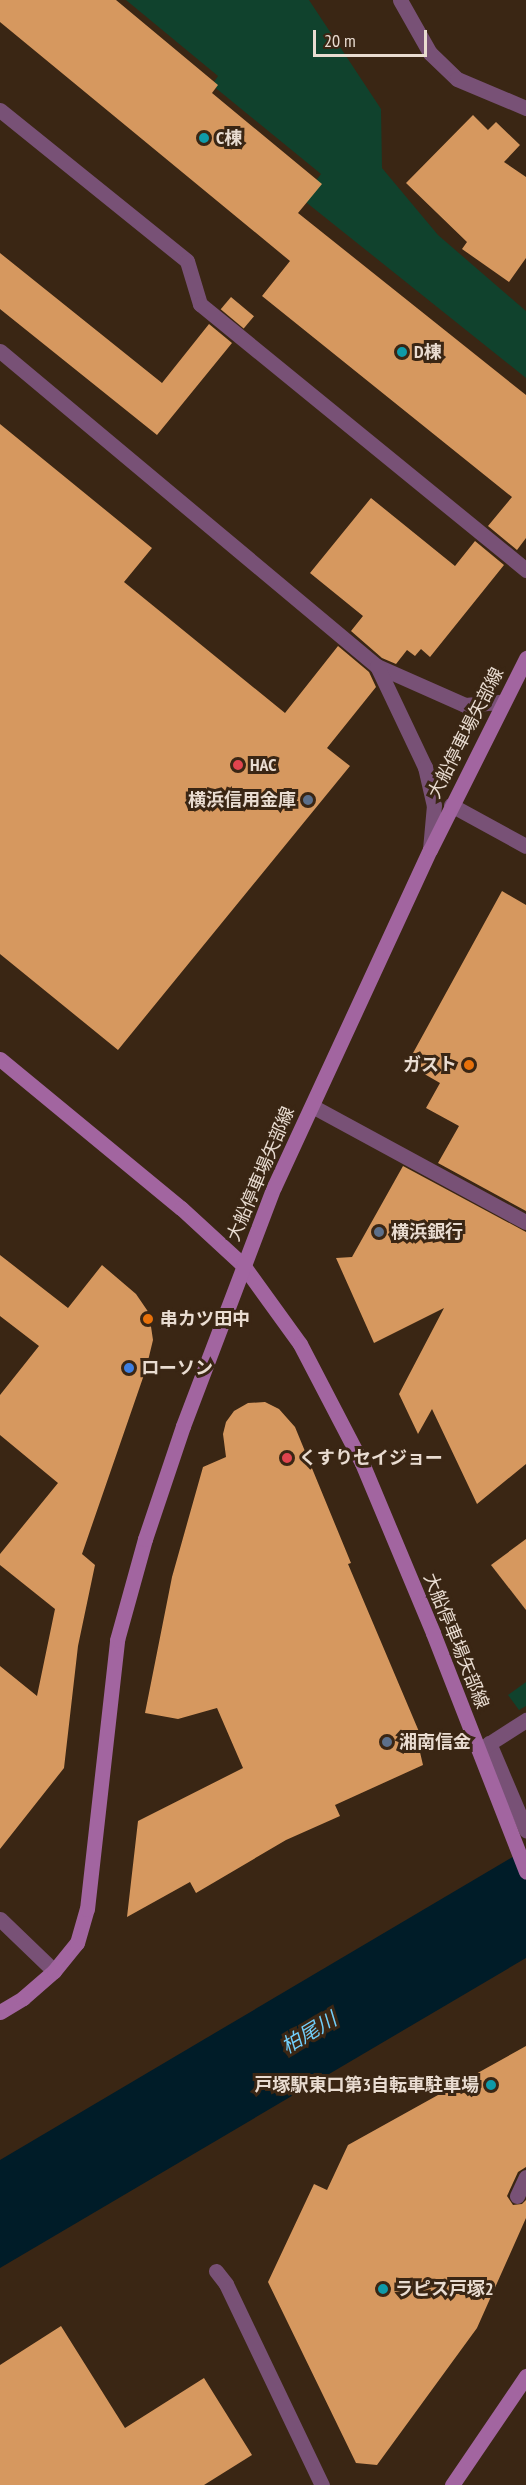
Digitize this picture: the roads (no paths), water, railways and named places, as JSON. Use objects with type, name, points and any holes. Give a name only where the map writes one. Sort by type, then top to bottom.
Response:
[{"type":"main road","name":"大船停車場矢部線","points":[[526,658],[430,850],[274,1187],[243,1265],[300,1344],[362,1463],[484,1746],[486,1768],[526,1872]]},
{"type":"main road","points":[[0,1059],[181,1208],[243,1265],[145,1539],[117,1640],[87,1910],[77,1943],[54,1971],[23,1998],[0,2012]]},
{"type":"main road","points":[[452,2485],[526,2376]]},
{"type":"street","points":[[400,0],[430,53],[457,79],[526,108]]},
{"type":"street","points":[[0,110],[188,261],[201,304],[526,570]]},
{"type":"street","points":[[0,351],[377,666],[465,705],[502,702]]},
{"type":"street","points":[[377,666],[425,767],[434,805],[430,850]]},
{"type":"street","points":[[451,805],[526,846]]},
{"type":"street","points":[[312,1106],[526,1222]]},
{"type":"street","points":[[526,1720],[484,1746],[526,1830]]},
{"type":"street","points":[[0,1919],[54,1971]]},
{"type":"street","points":[[517,2196],[526,2177]]},
{"type":"street","points":[[216,2271],[231,2294],[314,2483]]},
{"type":"water","name":"柏尾川","points":[[526,1849],[526,1958],[0,2268],[0,2160]]},
{"type":"place","name":"C棟","points":[[204,138]]},
{"type":"place","name":"D棟","points":[[402,352]]},
{"type":"place","name":"HAC","points":[[238,765]]},
{"type":"place","name":"横浜信用金庫","points":[[308,800]]},
{"type":"place","name":"ガスト","points":[[469,1065]]},
{"type":"place","name":"横浜銀行","points":[[379,1232]]},
{"type":"place","name":"串カツ田中","points":[[148,1319]]},
{"type":"place","name":"ローソン","points":[[129,1368]]},
{"type":"place","name":"くすりセイジョー","points":[[287,1458]]},
{"type":"place","name":"湘南信金","points":[[387,1742]]},
{"type":"place","name":"戸塚駅東口第3自転車駐車場","points":[[491,2085]]},
{"type":"place","name":"ラピス戸塚2","points":[[383,2289]]}]
